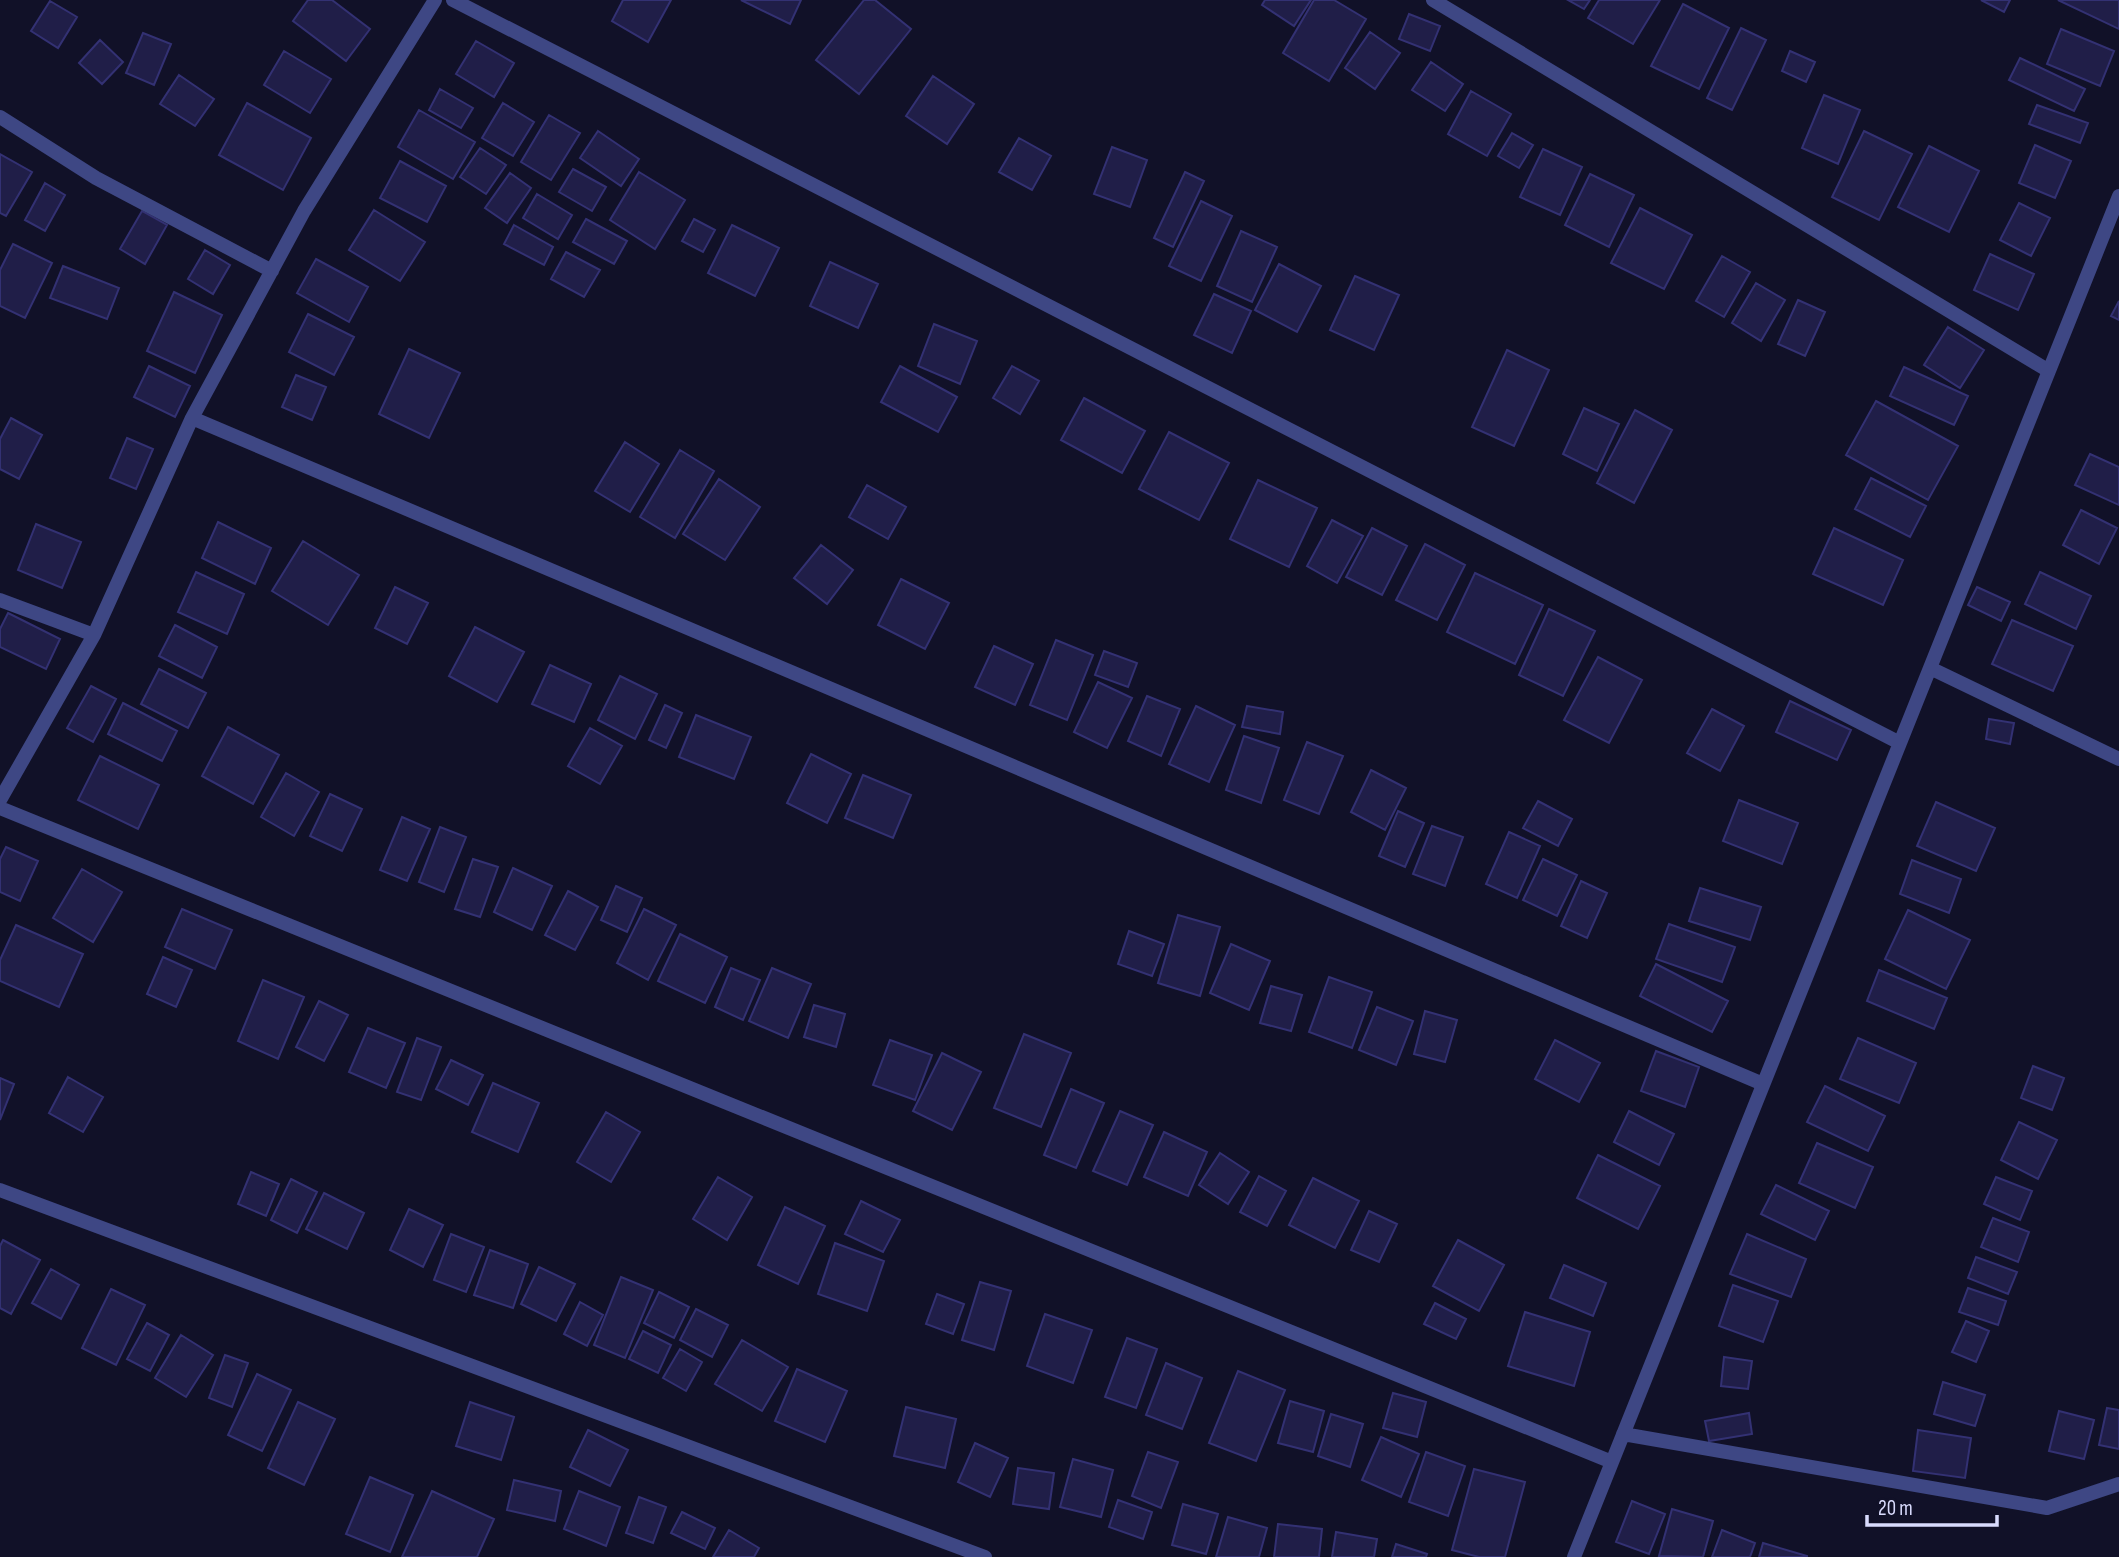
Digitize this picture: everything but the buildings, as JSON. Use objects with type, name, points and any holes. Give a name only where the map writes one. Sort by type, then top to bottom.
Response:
[{"type":"street","points":[[0,800],[94,635],[192,418],[304,211],[435,0]]},
{"type":"street","points":[[453,0],[1900,743]]},
{"type":"street","points":[[1433,0],[2049,371]]},
{"type":"street","points":[[0,117],[96,178],[272,271]]},
{"type":"street","points":[[1574,1557],[2119,196]]},
{"type":"street","points":[[192,418],[1763,1084]]},
{"type":"street","points":[[0,600],[94,635]]},
{"type":"street","points":[[1930,668],[2119,759]]},
{"type":"street","points":[[0,808],[1612,1462]]},
{"type":"street","points":[[0,1189],[985,1557]]},
{"type":"street","points":[[1623,1434],[2047,1508],[2119,1484]]}]
